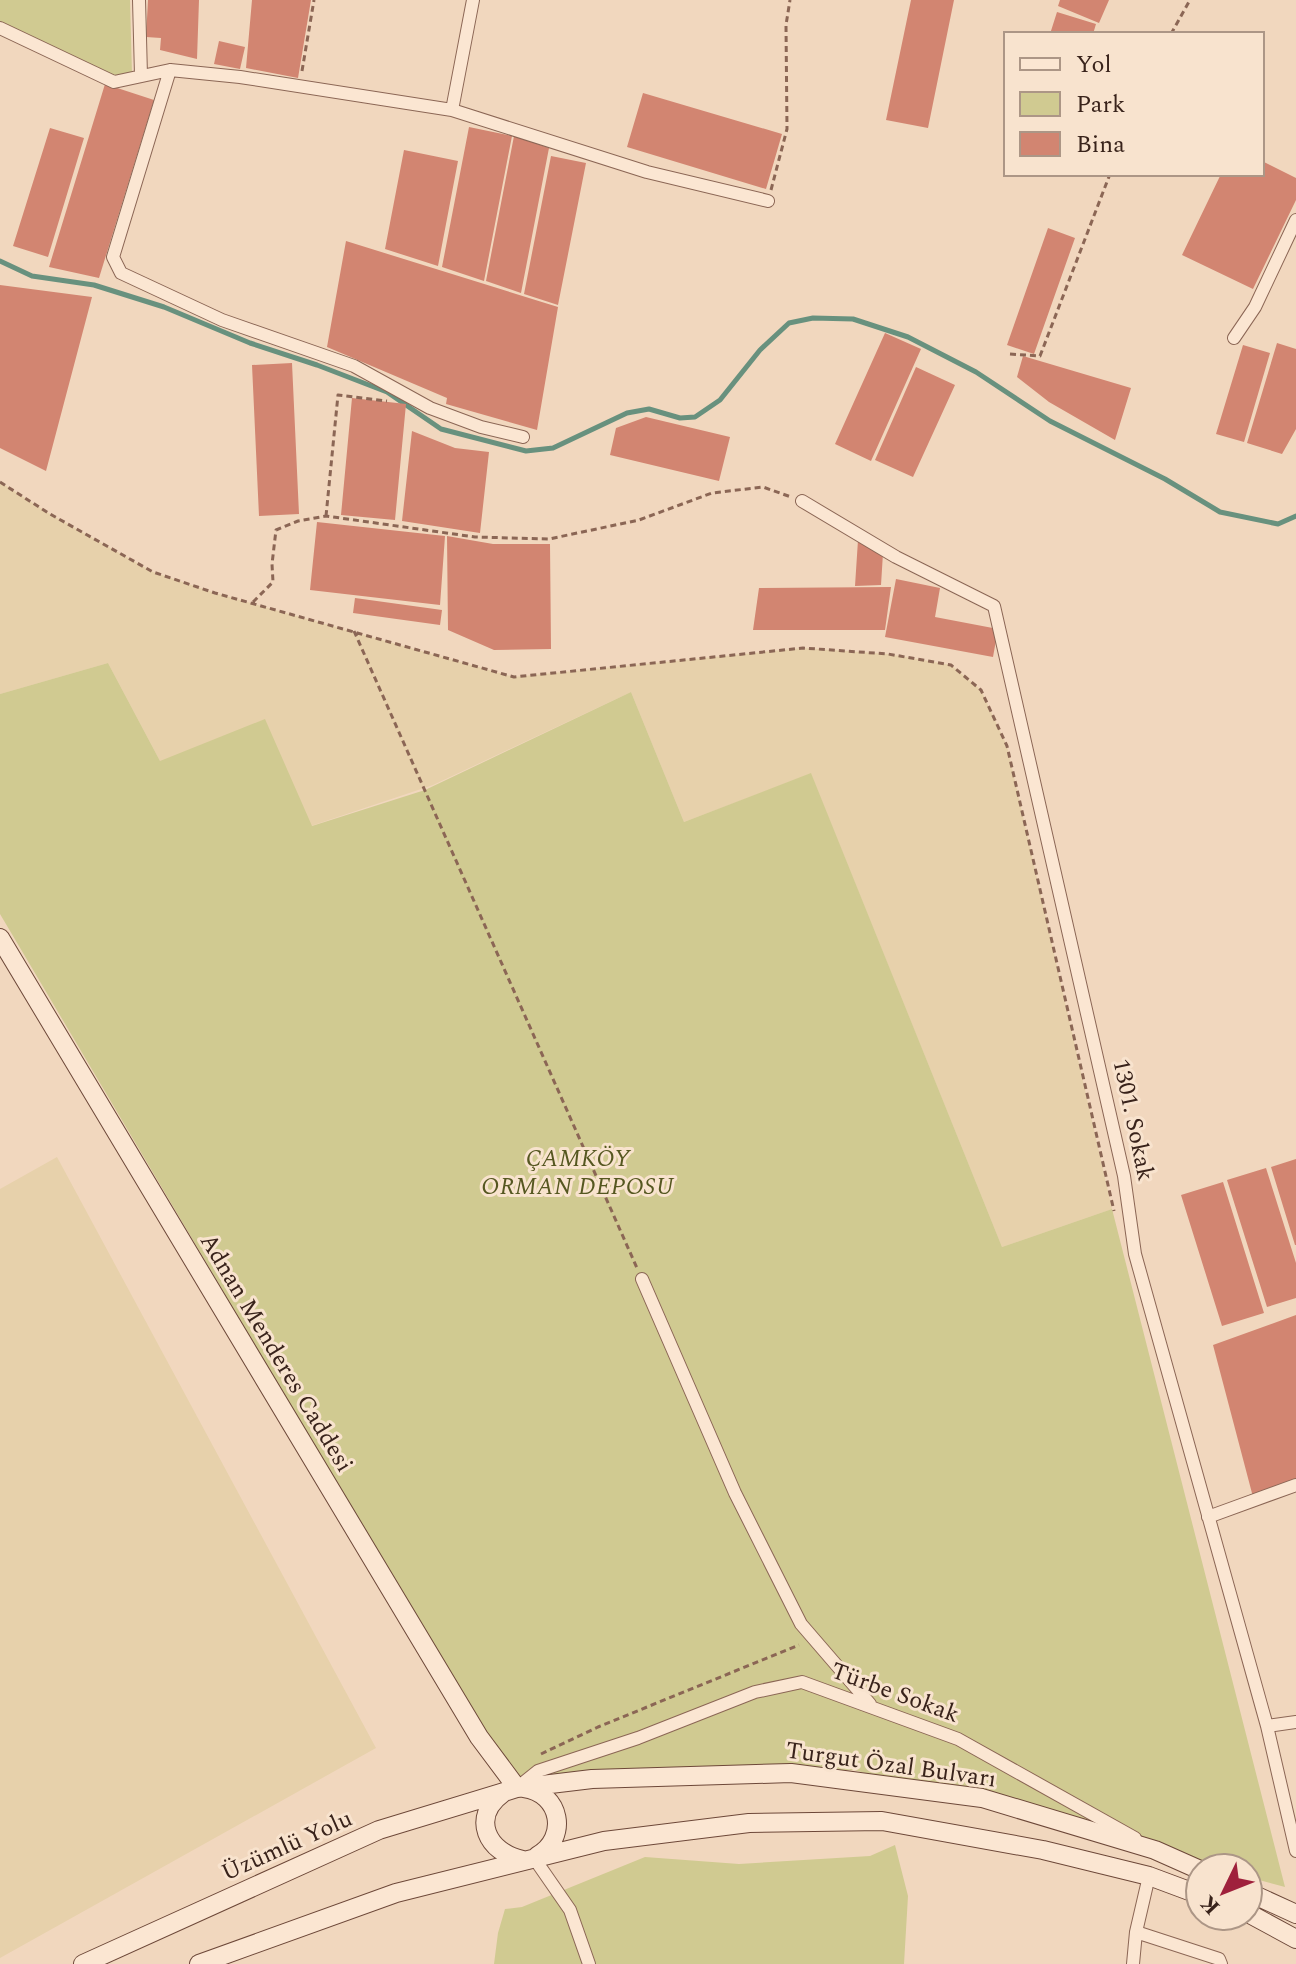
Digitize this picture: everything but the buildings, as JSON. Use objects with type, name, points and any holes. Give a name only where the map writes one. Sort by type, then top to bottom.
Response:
[{"type":"main road","name":"Adnan Menderes Caddesi","points":[[0,938],[512,1790]]},
{"type":"main road","name":"Turgut Özal Bulvarı","points":[[512,1790],[592,1779],[791,1773],[982,1798],[1155,1850],[1184,1863]]},
{"type":"main road","points":[[530,1789],[541,1793],[556,1811],[557,1833],[552,1844],[529,1859],[501,1853],[487,1833],[489,1809],[496,1799],[512,1790],[530,1789]]},
{"type":"main road","name":"Üzümlü Yolu","points":[[83,1964],[379,1830],[512,1790]]},
{"type":"main road","points":[[199,1964],[396,1893],[604,1841],[749,1823],[882,1821],[1043,1850],[1149,1876],[1184,1889]]},
{"type":"main road","points":[[1264,1899],[1296,1914]]},
{"type":"main road","points":[[1264,1922],[1296,1939]]},
{"type":"street","points":[[139,0],[141,75]]},
{"type":"street","points":[[452,110],[473,0]]},
{"type":"street","points":[[0,28],[114,82],[170,70],[240,77],[452,110],[647,172],[768,201]]},
{"type":"street","points":[[170,70],[113,257],[121,273],[222,320],[354,366],[443,413],[481,427],[523,437]]},
{"type":"street","points":[[1234,338],[1255,307],[1296,220]]},
{"type":"street","name":"1301. Sokak","points":[[802,501],[896,557],[994,606],[1124,1176],[1135,1254],[1267,1726],[1296,1851]]},
{"type":"street","points":[[642,1279],[735,1493],[801,1624],[872,1706]]},
{"type":"street","points":[[1208,1517],[1296,1485]]},
{"type":"street","name":"Türbe Sokak","points":[[512,1790],[538,1771],[638,1738],[755,1692],[802,1682],[958,1739],[1155,1850]]},
{"type":"street","points":[[1267,1726],[1296,1722]]},
{"type":"street","points":[[529,1859],[570,1910],[589,1964]]},
{"type":"street","points":[[1133,1964],[1136,1932],[1149,1876]]},
{"type":"street","points":[[1136,1932],[1219,1959],[1221,1964]]},
{"type":"path","points":[[299,87],[314,0]]},
{"type":"path","points":[[768,201],[787,129],[786,25],[790,0]]},
{"type":"path","points":[[1172,32],[1190,0]]},
{"type":"path","points":[[1010,354],[1040,356],[1109,176]]},
{"type":"path","points":[[326,516],[338,395],[387,401],[392,387]]},
{"type":"path","points":[[0,482],[153,572],[215,593],[514,677],[803,648],[888,654],[951,665],[981,690],[1007,746],[1112,1209],[1131,1226]]},
{"type":"path","points":[[253,602],[273,582],[276,530],[298,521],[326,516],[475,537],[549,539],[639,520],[712,493],[763,487],[802,501]]},
{"type":"path","points":[[354,631],[642,1279]]},
{"type":"path","points":[[538,1771],[532,1758],[598,1727],[814,1639]]},
{"type":"shaded area","points":[[0,482],[153,572],[215,593],[514,677],[803,648],[888,654],[951,665],[981,690],[1007,746],[1112,1209],[1002,1247],[811,774],[684,822],[631,692],[433,785],[311,826],[160,761],[108,663],[0,694]]},
{"type":"shaded area","points":[[57,1157],[376,1748],[0,1958],[0,1189]]},
{"type":"green space","points":[[0,0],[130,0],[132,74],[114,76],[0,23]]},
{"type":"green space","name":"ÇAMKÖY ORMAN DEPOSU","points":[[108,663],[160,761],[265,719],[312,826],[425,790],[631,692],[684,822],[811,773],[1002,1247],[1112,1209],[1285,1887],[1264,1881],[1264,1852],[1184,1852],[1184,1860],[854,1770],[517,1788],[0,914],[0,694]]},
{"type":"green space","points":[[895,1845],[908,1896],[904,1964],[494,1964],[505,1909],[522,1907],[645,1857],[739,1864],[870,1856]]},
{"type":"waterway","points":[[0,261],[32,276],[94,285],[164,307],[250,343],[387,392],[441,429],[526,451],[553,448],[627,413],[649,409],[680,418],[695,417],[720,400],[760,350],[789,323],[813,318],[853,319],[908,337],[976,372],[1050,421],[1165,479],[1220,512],[1278,524],[1296,516]]}]
